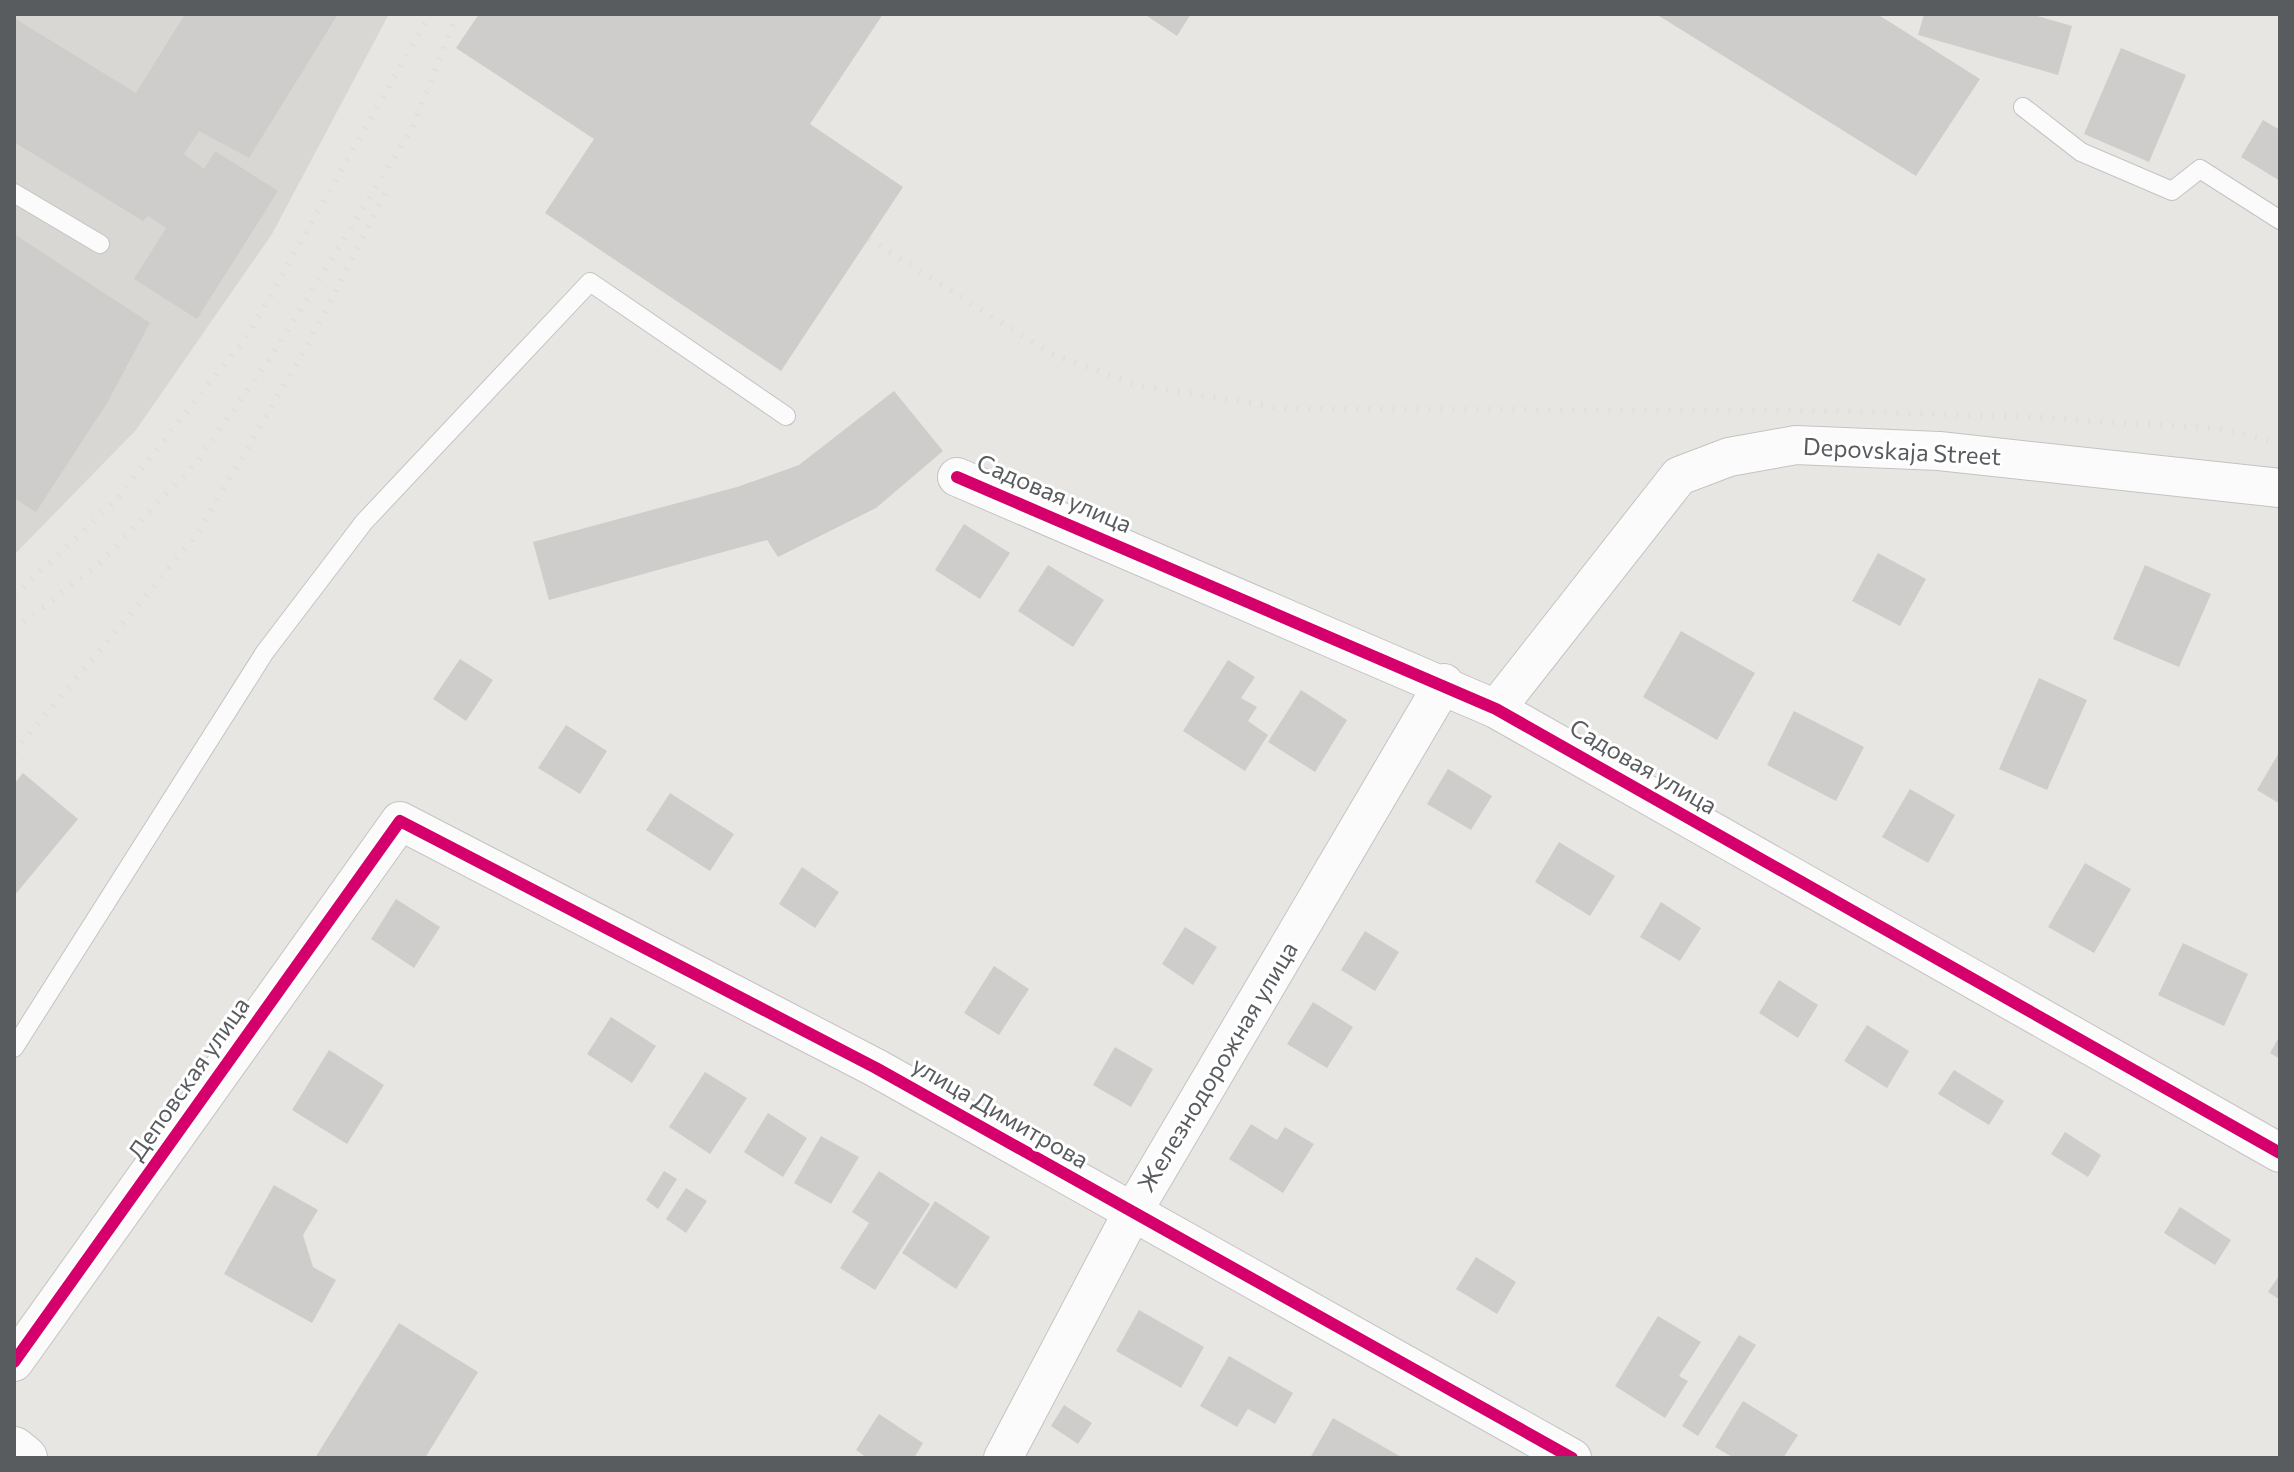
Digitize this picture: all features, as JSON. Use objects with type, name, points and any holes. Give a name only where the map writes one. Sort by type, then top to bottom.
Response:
[{"type":"street","name":"Depovskaja Street","points":[[1496,709],[1679,476],[1729,457],[1796,445],[1939,451],[2280,488]]},
{"type":"street","name":"Садовая улица","points":[[957,477],[1444,683],[1496,709],[2280,1153]]},
{"type":"street","name":"Железнодорожная улица","points":[[1003,1458],[1132,1213],[1444,683]]},
{"type":"street","name":"улица Димитрова","points":[[400,821],[876,1068],[1572,1458]]},
{"type":"street","name":"Деповская улица","points":[[14,1362],[400,821]]},
{"type":"street","points":[[14,1449],[25,1458]]},
{"type":"lane","points":[[2023,107],[2081,152],[2172,191],[2200,169],[2280,220]]},
{"type":"lane","points":[[14,193],[100,244]]},
{"type":"lane","points":[[14,1048],[265,652],[364,522],[590,282],[786,416]]},
{"type":"shaded area","points":[[14,14],[389,14],[272,234],[136,430],[14,555]]},
{"type":"building","points":[[185,14],[338,14],[249,158],[199,131],[184,154],[204,169],[215,151],[278,191],[197,319],[134,279],[166,228],[148,216],[143,221],[14,142],[14,18],[136,93]]},
{"type":"building","points":[[479,14],[883,14],[810,124],[903,187],[781,371],[545,213],[594,139],[456,48]]},
{"type":"building","points":[[1144,14],[1191,14],[1177,36]]},
{"type":"building","points":[[1656,14],[1877,14],[1980,79],[1916,176]]},
{"type":"building","points":[[1924,14],[2030,14],[2072,26],[2058,75],[1918,35]]},
{"type":"building","points":[[2121,48],[2186,75],[2149,162],[2084,134]]},
{"type":"building","points":[[2263,120],[2280,130],[2280,181],[2241,157]]},
{"type":"building","points":[[14,234],[150,323],[107,403],[36,512],[14,498]]},
{"type":"building","points":[[894,391],[943,451],[876,508],[778,557],[767,540],[549,600],[533,542],[737,487],[799,465]]},
{"type":"building","points":[[964,524],[1010,553],[980,599],[935,570]]},
{"type":"building","points":[[1878,553],[1926,579],[1900,626],[1852,601]]},
{"type":"building","points":[[1048,565],[1104,600],[1073,647],[1018,611]]},
{"type":"building","points":[[2145,565],[2211,594],[2179,667],[2113,639]]},
{"type":"building","points":[[1681,631],[1755,673],[1717,740],[1643,697]]},
{"type":"building","points":[[460,659],[493,680],[466,721],[433,699]]},
{"type":"building","points":[[1228,660],[1255,677],[1241,698],[1257,707],[1248,721],[1268,735],[1245,771],[1183,731]]},
{"type":"building","points":[[2039,678],[2087,700],[2047,790],[1999,769]]},
{"type":"building","points":[[1301,690],[1347,720],[1315,772],[1268,742]]},
{"type":"building","points":[[1794,711],[1864,747],[1836,801],[1767,765]]},
{"type":"building","points":[[566,725],[607,751],[580,794],[538,768]]},
{"type":"building","points":[[2280,751],[2280,804],[2257,790]]},
{"type":"building","points":[[1448,769],[1492,796],[1471,830],[1427,804]]},
{"type":"building","points":[[23,773],[78,819],[14,896],[14,784]]},
{"type":"building","points":[[1910,789],[1955,815],[1928,863],[1882,837]]},
{"type":"building","points":[[670,793],[734,834],[710,871],[646,830]]},
{"type":"building","points":[[1559,842],[1615,876],[1590,916],[1535,882]]},
{"type":"building","points":[[2085,863],[2131,889],[2094,953],[2048,927]]},
{"type":"building","points":[[802,867],[839,892],[815,928],[779,904]]},
{"type":"building","points":[[396,899],[440,927],[414,968],[371,939]]},
{"type":"building","points":[[1661,902],[1701,928],[1680,961],[1640,937]]},
{"type":"building","points":[[1185,927],[1217,947],[1193,985],[1162,964]]},
{"type":"building","points":[[1365,931],[1399,952],[1375,991],[1341,970]]},
{"type":"building","points":[[2183,943],[2248,974],[2224,1026],[2158,995]]},
{"type":"building","points":[[994,966],[1029,989],[999,1035],[964,1013]]},
{"type":"building","points":[[1779,980],[1818,1005],[1798,1038],[1759,1013]]},
{"type":"building","points":[[1313,1002],[1353,1027],[1327,1068],[1287,1044]]},
{"type":"building","points":[[611,1017],[656,1046],[632,1083],[587,1054]]},
{"type":"building","points":[[1867,1025],[1909,1051],[1887,1088],[1844,1061]]},
{"type":"building","points":[[2280,1035],[2280,1059],[2270,1053]]},
{"type":"building","points":[[1115,1047],[1153,1069],[1131,1107],[1093,1085]]},
{"type":"building","points":[[329,1050],[384,1085],[347,1144],[292,1110]]},
{"type":"building","points":[[1954,1070],[2004,1101],[1989,1125],[1938,1094]]},
{"type":"building","points":[[705,1072],[747,1098],[710,1154],[669,1127]]},
{"type":"building","points":[[768,1113],[807,1138],[783,1177],[744,1152]]},
{"type":"building","points":[[1251,1124],[1277,1140],[1285,1127],[1314,1144],[1283,1193],[1229,1159]]},
{"type":"building","points":[[2065,1132],[2101,1155],[2088,1177],[2051,1154]]},
{"type":"building","points":[[821,1136],[859,1157],[831,1204],[794,1183]]},
{"type":"building","points":[[664,1171],[677,1179],[658,1209],[646,1200]]},
{"type":"building","points":[[879,1171],[930,1204],[875,1290],[840,1268],[869,1223],[852,1212]]},
{"type":"building","points":[[274,1185],[318,1210],[303,1235],[313,1267],[336,1280],[312,1323],[224,1274]]},
{"type":"building","points":[[686,1188],[707,1201],[686,1233],[666,1219]]},
{"type":"building","points":[[935,1201],[990,1237],[956,1289],[902,1253]]},
{"type":"building","points":[[2180,1207],[2231,1240],[2215,1265],[2164,1233]]},
{"type":"building","points":[[1476,1257],[1516,1282],[1497,1314],[1456,1289]]},
{"type":"building","points":[[2280,1274],[2280,1300],[2268,1292]]},
{"type":"building","points":[[1139,1310],[1204,1347],[1181,1388],[1116,1351]]},
{"type":"building","points":[[1658,1316],[1701,1342],[1679,1376],[1688,1381],[1665,1418],[1615,1386]]},
{"type":"building","points":[[399,1323],[478,1372],[425,1458],[315,1458]]},
{"type":"building","points":[[1739,1335],[1756,1345],[1698,1436],[1682,1426]]},
{"type":"building","points":[[1229,1356],[1293,1393],[1275,1424],[1248,1409],[1237,1427],[1200,1406]]},
{"type":"building","points":[[1743,1401],[1798,1435],[1783,1458],[1734,1458],[1715,1447]]},
{"type":"building","points":[[1064,1405],[1092,1423],[1078,1444],[1051,1426]]},
{"type":"building","points":[[879,1414],[923,1443],[914,1458],[867,1458],[856,1450]]},
{"type":"building","points":[[1333,1418],[1403,1458],[1310,1458]]},
{"type":"railway","points":[[14,596],[116,500],[248,335],[430,14]]},
{"type":"railway","points":[[14,630],[101,562],[196,463],[271,357],[412,129],[457,14]]},
{"type":"railway","points":[[14,752],[196,536],[307,346],[386,192]]},
{"type":"railway","points":[[869,239],[1050,353],[1136,385],[1287,409],[1842,411],[2030,417],[2225,429],[2280,444]]},
{"type":"cycle path","points":[[957,477],[1496,709],[2280,1153]]},
{"type":"cycle path","points":[[14,1362],[400,821],[876,1068],[1572,1458]]}]
